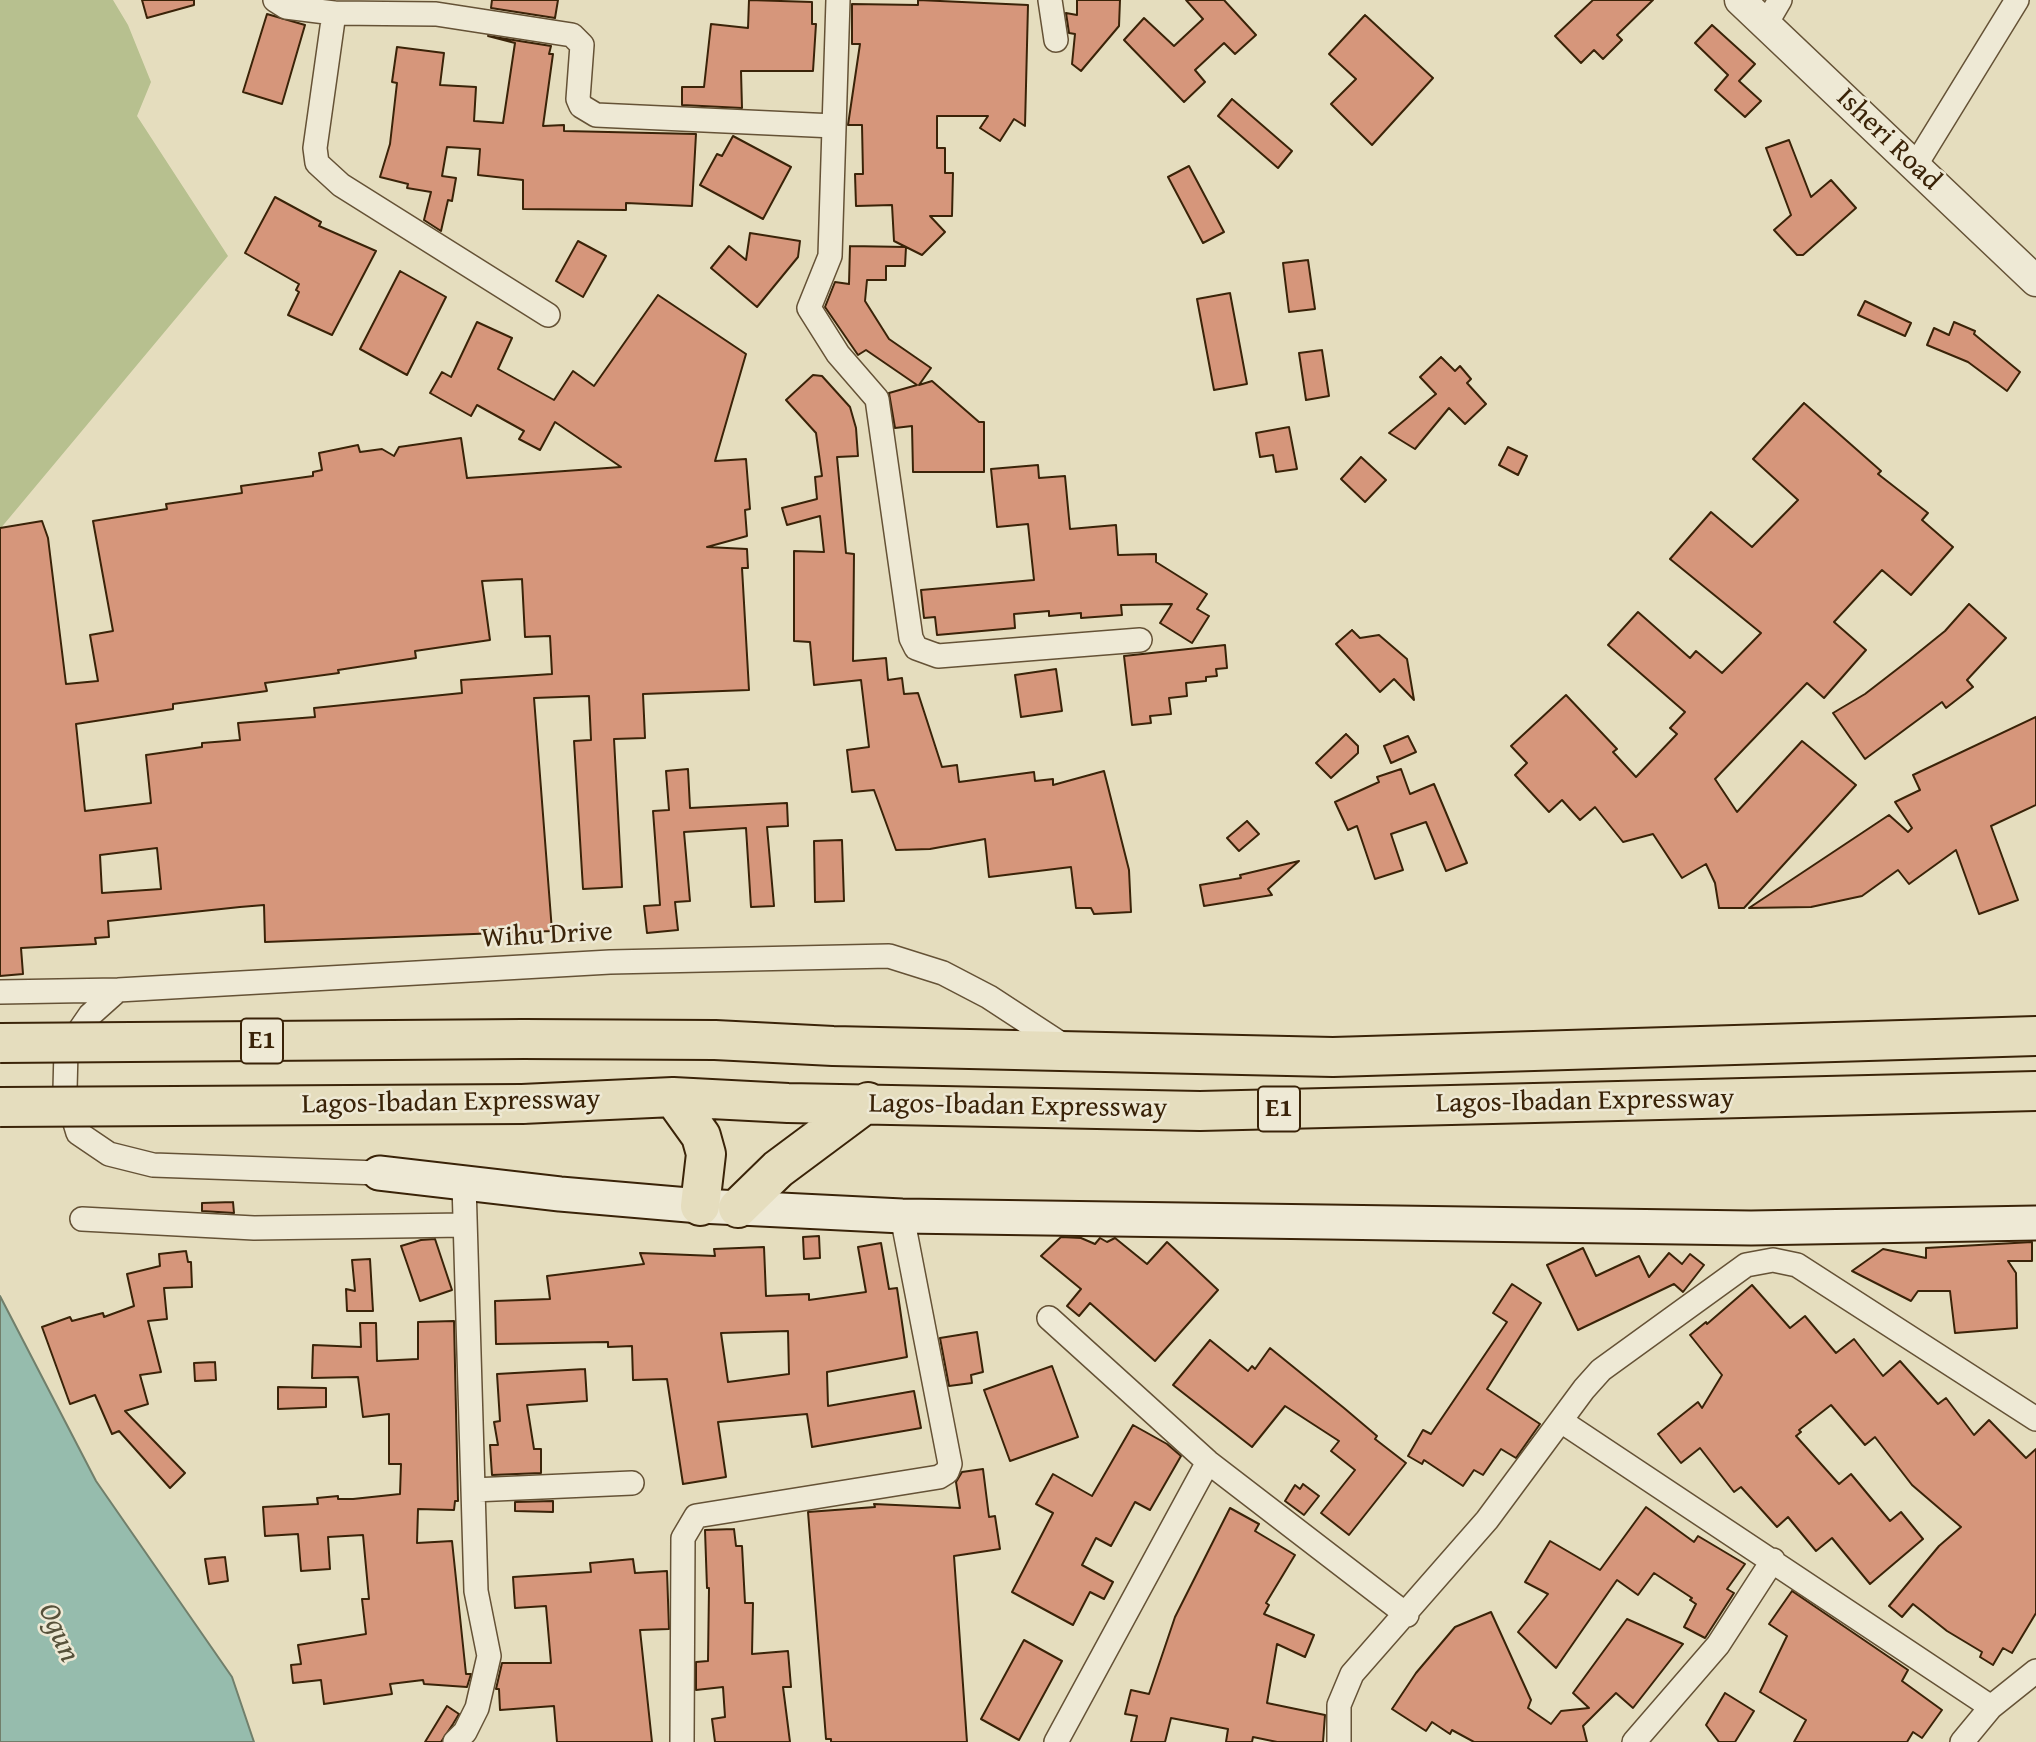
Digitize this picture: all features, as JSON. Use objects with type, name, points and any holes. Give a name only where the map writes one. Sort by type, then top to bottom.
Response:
[{"type":"highway","name":"Lagos-Ibadan Expressway","points":[[0,1043],[715,1040],[833,1046],[1333,1057],[2036,1036]]},
{"type":"highway","name":"Lagos-Ibadan Expressway","points":[[0,1107],[522,1104],[673,1097],[788,1103],[868,1102],[1200,1111],[2036,1091]]},
{"type":"highway","points":[[673,1097],[701,1136],[706,1154],[700,1206]]},
{"type":"highway","points":[[738,1208],[778,1169],[868,1102]]},
{"type":"main road","points":[[379,1173],[464,1184],[700,1206],[902,1216],[1751,1228],[2036,1223]]},
{"type":"street","points":[[275,0],[286,7],[334,13],[437,7],[572,35],[582,45],[578,99],[581,106],[596,115],[835,126]]},
{"type":"street","points":[[838,0],[830,256],[810,308],[838,354],[877,399],[911,638],[916,648],[938,656],[1140,640]]},
{"type":"street","points":[[1050,0],[1056,40]]},
{"type":"street","name":"Isheri Road","points":[[1740,0],[1773,12],[1915,166],[2036,281]]},
{"type":"street","points":[[1915,166],[2017,0]]},
{"type":"street","points":[[334,13],[315,148],[317,163],[341,185],[548,315]]},
{"type":"street","name":"Wihu Drive","points":[[0,992],[118,990],[610,962],[889,956],[943,973],[989,997],[1073,1051]]},
{"type":"street","points":[[118,990],[90,1015],[66,1050],[65,1090],[78,1133],[109,1154],[153,1165],[379,1173]]},
{"type":"street","points":[[455,1742],[465,1732],[477,1708],[489,1656],[476,1591],[464,1184]]},
{"type":"street","points":[[682,1742],[683,1538],[696,1516],[939,1477],[950,1464],[902,1216]]},
{"type":"street","points":[[82,1219],[254,1228],[465,1225]]},
{"type":"street","points":[[1339,1742],[1339,1705],[1352,1674],[1407,1615],[1487,1520],[1601,1370],[1746,1265],[1773,1260],[1797,1265],[2036,1419]]},
{"type":"street","points":[[1049,1318],[1208,1462],[1407,1615]]},
{"type":"street","points":[[1561,1421],[1991,1707]]},
{"type":"street","points":[[1056,1742],[1208,1462]]},
{"type":"street","points":[[472,1490],[632,1483]]},
{"type":"street","points":[[1634,1742],[1718,1645],[1773,1560]]},
{"type":"street","points":[[1962,1742],[1991,1707],[2036,1671]]},
{"type":"shaded area","points":[[0,0],[113,0],[128,25],[151,82],[137,116],[228,256],[0,529]]},
{"type":"water","name":"Ogun","points":[[0,1296],[96,1481],[232,1677],[254,1742],[0,1742]]},
{"type":"building","points":[[142,0],[194,0],[194,5],[147,18]]},
{"type":"building","points":[[492,0],[558,0],[555,18],[491,8]]},
{"type":"building","points":[[749,0],[812,2],[812,24],[816,24],[813,71],[741,71],[742,108],[682,105],[682,87],[704,87],[711,24],[748,28]]},
{"type":"building","points":[[918,0],[1028,5],[1025,126],[1014,119],[1000,141],[980,128],[988,116],[937,116],[937,148],[945,148],[945,173],[953,173],[952,216],[930,216],[945,232],[922,255],[894,241],[892,205],[856,206],[855,174],[863,174],[862,125],[848,125],[860,44],[852,44],[852,4],[918,5]]},
{"type":"building","points":[[1077,0],[1120,0],[1119,26],[1081,71],[1072,64],[1075,34],[1069,33],[1066,13],[1077,15]]},
{"type":"building","points":[[1186,0],[1224,0],[1256,35],[1235,54],[1224,43],[1195,70],[1205,82],[1184,102],[1124,40],[1144,18],[1174,46],[1203,19]]},
{"type":"building","points":[[1593,0],[1653,0],[1617,35],[1622,40],[1603,59],[1594,50],[1581,63],[1555,36]]},
{"type":"building","points":[[267,14],[305,25],[282,104],[243,92]]},
{"type":"building","points":[[1365,15],[1433,78],[1372,145],[1331,104],[1356,79],[1329,54]]},
{"type":"building","points":[[1712,25],[1755,64],[1739,81],[1761,101],[1745,117],[1715,90],[1728,75],[1695,43]]},
{"type":"building","points":[[488,36],[551,46],[549,54],[553,54],[543,126],[564,125],[564,131],[696,134],[692,206],[626,203],[626,210],[523,209],[523,180],[478,175],[480,149],[447,147],[442,176],[456,178],[452,201],[448,200],[441,231],[424,220],[431,192],[407,188],[408,184],[380,177],[390,144],[397,83],[392,82],[397,47],[444,53],[440,85],[476,87],[474,121],[503,123],[515,43]]},
{"type":"building","points":[[1232,99],[1292,151],[1278,168],[1218,116]]},
{"type":"building","points":[[733,136],[791,167],[763,219],[700,185],[717,154],[722,156]]},
{"type":"building","points":[[1789,140],[1811,197],[1831,180],[1856,208],[1803,255],[1797,255],[1774,230],[1791,215],[1766,148]]},
{"type":"building","points":[[1189,166],[1224,232],[1203,243],[1168,177]]},
{"type":"building","points":[[275,197],[321,222],[319,226],[376,251],[332,335],[288,315],[299,292],[296,290],[299,284],[245,253]]},
{"type":"building","points":[[750,233],[800,241],[798,257],[757,307],[711,268],[729,246],[746,260]]},
{"type":"building","points":[[578,241],[606,256],[583,297],[556,281]]},
{"type":"building","points":[[850,246],[906,247],[905,266],[886,266],[886,280],[867,280],[865,301],[889,339],[931,368],[919,385],[932,381],[979,422],[984,422],[984,472],[913,472],[912,426],[895,428],[889,393],[917,385],[866,350],[858,355],[825,307],[835,282],[849,284]]},
{"type":"building","points":[[1308,260],[1315,309],[1289,312],[1283,263]]},
{"type":"building","points":[[400,271],[446,297],[407,375],[360,349]]},
{"type":"building","points":[[1230,293],[1247,384],[1214,390],[1197,299]]},
{"type":"building","points":[[658,295],[746,354],[715,461],[746,459],[750,509],[745,510],[747,536],[707,547],[747,549],[748,568],[742,568],[749,690],[643,694],[645,738],[614,739],[622,887],[583,889],[574,741],[591,740],[589,696],[534,698],[552,931],[265,942],[264,905],[108,921],[109,937],[95,938],[96,944],[21,948],[23,974],[0,976],[0,528],[42,521],[48,538],[66,684],[98,681],[90,635],[113,631],[93,521],[167,509],[166,504],[242,493],[241,486],[313,476],[313,472],[322,470],[319,453],[358,445],[360,452],[382,449],[394,456],[399,447],[461,438],[467,478],[621,467],[555,422],[540,450],[519,439],[524,431],[477,405],[471,416],[430,393],[442,372],[451,377],[477,322],[512,338],[498,369],[554,400],[573,371],[594,386]],"holes":[[[522,579],[525,637],[550,636],[552,674],[461,680],[462,693],[314,708],[315,717],[238,723],[240,740],[202,743],[202,747],[146,755],[151,803],[85,811],[76,724],[173,709],[173,704],[267,691],[265,683],[339,673],[338,670],[416,658],[415,651],[490,640],[482,581]],[[157,848],[161,889],[102,893],[100,855]]]},
{"type":"building","points":[[1865,301],[1911,323],[1905,336],[1858,315]]},
{"type":"building","points":[[1954,322],[1975,331],[1974,334],[2020,372],[2007,391],[1968,362],[1927,345],[1934,328],[1949,335]]},
{"type":"building","points":[[1322,350],[1329,396],[1306,400],[1299,353]]},
{"type":"building","points":[[1441,357],[1455,371],[1460,366],[1471,379],[1467,383],[1486,404],[1465,424],[1449,408],[1415,449],[1389,433],[1436,394],[1420,377]]},
{"type":"building","points":[[813,375],[822,376],[850,407],[856,428],[858,456],[837,457],[846,553],[854,554],[853,661],[886,658],[888,680],[902,678],[904,694],[918,693],[942,767],[957,765],[959,782],[1034,772],[1035,781],[1053,779],[1053,785],[1104,771],[1129,870],[1131,912],[1094,914],[1091,908],[1076,908],[1071,867],[989,877],[985,839],[930,849],[896,850],[874,790],[852,792],[847,750],[869,747],[861,680],[814,685],[810,642],[794,641],[794,551],[824,552],[820,516],[787,525],[782,508],[817,499],[815,477],[822,476],[816,433],[786,400]]},
{"type":"building","points":[[1804,403],[1881,471],[1878,474],[1928,513],[1922,520],[1953,547],[1911,595],[1882,570],[1834,622],[1866,650],[1824,698],[1807,683],[1715,779],[1737,812],[1802,741],[1856,785],[1744,908],[1719,908],[1715,883],[1706,864],[1682,878],[1653,834],[1623,842],[1595,807],[1580,820],[1562,800],[1549,812],[1515,775],[1527,763],[1511,746],[1566,695],[1617,749],[1613,752],[1636,777],[1677,734],[1670,728],[1685,712],[1608,645],[1638,612],[1690,658],[1696,651],[1722,673],[1761,633],[1670,559],[1711,512],[1752,547],[1798,500],[1753,459]]},
{"type":"building","points":[[1289,427],[1297,469],[1276,472],[1273,455],[1260,457],[1256,433]]},
{"type":"building","points":[[1508,447],[1527,456],[1518,475],[1499,465]]},
{"type":"building","points":[[1361,457],[1386,480],[1365,502],[1341,479]]},
{"type":"building","points":[[1038,465],[1039,478],[1065,476],[1070,529],[1116,525],[1118,555],[1156,554],[1156,562],[1207,594],[1197,609],[1209,616],[1192,643],[1160,623],[1172,604],[1121,605],[1122,615],[1081,618],[1081,613],[1049,616],[1049,611],[1014,614],[1015,628],[937,635],[935,617],[924,618],[921,590],[1034,580],[1028,524],[997,527],[991,469]]},
{"type":"building","points":[[1969,604],[2006,638],[1967,680],[1973,687],[1946,708],[1942,702],[1865,759],[1833,713],[1865,694],[1909,660],[1945,631]]},
{"type":"building","points":[[1352,630],[1360,638],[1379,635],[1407,659],[1414,700],[1394,679],[1380,692],[1336,644]]},
{"type":"building","points":[[1225,645],[1227,668],[1216,669],[1217,676],[1206,677],[1206,681],[1186,683],[1187,696],[1169,698],[1171,714],[1150,716],[1151,723],[1132,725],[1124,656]]},
{"type":"building","points":[[1056,669],[1062,711],[1021,717],[1015,675]]},
{"type":"building","points":[[2036,717],[2036,805],[1991,826],[2018,900],[1979,914],[1956,850],[1909,884],[1898,870],[1862,896],[1811,907],[1749,908],[1889,815],[1908,832],[1912,828],[1895,802],[1920,790],[1913,775]]},
{"type":"building","points":[[1346,734],[1358,746],[1358,753],[1331,778],[1316,763]]},
{"type":"building","points":[[1408,736],[1416,752],[1391,763],[1384,746]]},
{"type":"building","points":[[688,769],[690,808],[787,803],[788,826],[767,827],[774,906],[751,907],[746,828],[684,832],[690,901],[675,902],[678,930],[647,933],[644,906],[660,905],[653,811],[669,810],[666,771]]},
{"type":"building","points":[[1401,769],[1410,794],[1434,784],[1467,863],[1446,871],[1426,822],[1391,834],[1403,870],[1375,879],[1357,826],[1348,830],[1335,802],[1379,782],[1377,777]]},
{"type":"building","points":[[1247,821],[1259,834],[1239,851],[1227,838]]},
{"type":"building","points":[[842,840],[844,901],[815,902],[814,841]]},
{"type":"building","points":[[1299,861],[1268,889],[1272,895],[1204,906],[1200,885],[1241,878],[1240,875]]},
{"type":"building","points":[[233,1202],[234,1213],[202,1211],[202,1203]]},
{"type":"building","points":[[819,1236],[820,1258],[804,1259],[803,1237]]},
{"type":"building","points":[[1061,1237],[1081,1238],[1095,1244],[1100,1238],[1107,1242],[1115,1238],[1147,1264],[1167,1242],[1218,1290],[1155,1361],[1090,1303],[1079,1316],[1067,1306],[1081,1289],[1041,1256]]},
{"type":"building","points":[[435,1239],[452,1290],[420,1301],[401,1246]]},
{"type":"building","points":[[2032,1242],[2032,1261],[2008,1261],[2016,1273],[2017,1328],[1955,1333],[1950,1291],[1918,1291],[1911,1301],[1852,1271],[1883,1249],[1926,1258],[1926,1248]]},
{"type":"building","points":[[881,1243],[889,1289],[897,1288],[907,1357],[827,1372],[828,1406],[914,1391],[921,1428],[812,1447],[807,1414],[718,1422],[726,1477],[683,1484],[667,1379],[633,1380],[632,1346],[608,1347],[608,1342],[496,1344],[495,1301],[550,1299],[547,1276],[644,1264],[640,1253],[715,1256],[714,1249],[764,1247],[766,1296],[809,1294],[809,1300],[866,1292],[858,1247]],"holes":[[[788,1331],[789,1374],[728,1382],[721,1333]]]},
{"type":"building","points":[[1583,1248],[1596,1276],[1639,1256],[1649,1277],[1669,1253],[1682,1264],[1690,1254],[1704,1265],[1683,1292],[1674,1284],[1578,1330],[1547,1265]]},
{"type":"building","points":[[186,1251],[188,1262],[191,1262],[192,1287],[164,1288],[167,1319],[148,1321],[161,1372],[140,1375],[148,1404],[125,1411],[185,1473],[170,1488],[119,1431],[112,1434],[95,1395],[70,1404],[42,1327],[70,1317],[72,1321],[103,1313],[104,1317],[134,1306],[127,1274],[160,1266],[159,1254]]},
{"type":"building","points":[[370,1259],[373,1311],[347,1311],[346,1289],[355,1291],[352,1260]]},
{"type":"building","points":[[1512,1284],[1541,1303],[1487,1389],[1540,1424],[1516,1458],[1501,1449],[1483,1475],[1474,1470],[1463,1486],[1424,1460],[1422,1464],[1408,1456],[1423,1430],[1431,1434],[1507,1322],[1493,1313]]},
{"type":"building","points":[[1752,1285],[1790,1328],[1805,1316],[1836,1353],[1854,1339],[1883,1376],[1900,1361],[1938,1404],[1946,1398],[1974,1435],[1989,1420],[2026,1458],[2036,1449],[2036,1613],[2012,1653],[2003,1648],[1993,1665],[1980,1657],[1982,1652],[1947,1631],[1913,1604],[1902,1617],[1889,1606],[1939,1546],[1961,1527],[1912,1485],[1875,1437],[1865,1445],[1831,1405],[1799,1430],[1801,1432],[1796,1436],[1839,1484],[1851,1474],[1890,1521],[1901,1512],[1923,1539],[1870,1584],[1832,1538],[1816,1551],[1788,1517],[1777,1527],[1741,1487],[1734,1492],[1700,1448],[1681,1463],[1658,1434],[1698,1402],[1702,1408],[1722,1375],[1690,1335],[1706,1322],[1707,1324]]},
{"type":"building","points":[[454,1321],[458,1501],[455,1501],[454,1510],[418,1509],[417,1543],[452,1541],[466,1674],[471,1674],[467,1687],[424,1684],[423,1680],[390,1684],[392,1694],[324,1704],[321,1680],[293,1683],[291,1665],[301,1664],[298,1645],[366,1634],[362,1599],[369,1599],[363,1535],[328,1537],[330,1569],[301,1571],[298,1534],[265,1536],[263,1507],[318,1504],[317,1498],[338,1496],[338,1499],[353,1499],[400,1494],[401,1464],[389,1464],[389,1414],[363,1417],[358,1377],[312,1378],[313,1345],[361,1347],[360,1323],[376,1323],[377,1361],[418,1359],[418,1322]]},
{"type":"building","points":[[977,1332],[983,1372],[971,1375],[972,1383],[949,1386],[940,1338]]},
{"type":"building","points":[[1210,1340],[1248,1371],[1252,1366],[1255,1369],[1270,1348],[1406,1463],[1349,1535],[1321,1513],[1355,1470],[1331,1451],[1339,1441],[1285,1406],[1252,1447],[1173,1385]]},
{"type":"building","points":[[215,1362],[216,1380],[195,1381],[194,1363]]},
{"type":"building","points":[[1052,1366],[1078,1437],[1010,1461],[984,1390]]},
{"type":"building","points":[[585,1369],[587,1401],[527,1405],[534,1449],[541,1449],[541,1473],[492,1475],[490,1445],[498,1445],[494,1422],[500,1421],[497,1374]]},
{"type":"building","points":[[278,1387],[326,1388],[326,1407],[278,1409]]},
{"type":"building","points":[[1133,1425],[1167,1444],[1181,1456],[1150,1510],[1135,1502],[1111,1546],[1096,1538],[1082,1565],[1113,1582],[1104,1599],[1090,1592],[1073,1625],[1012,1592],[1053,1513],[1036,1504],[1053,1474],[1092,1496]]},
{"type":"building","points":[[983,1469],[989,1517],[995,1516],[1000,1549],[954,1556],[967,1742],[831,1742],[831,1739],[826,1739],[808,1512],[875,1507],[874,1504],[960,1508],[956,1482],[962,1472]]},
{"type":"building","points":[[1303,1484],[1319,1496],[1304,1515],[1285,1501],[1295,1485],[1300,1489]]},
{"type":"building","points":[[553,1501],[553,1512],[515,1511],[515,1502]]},
{"type":"building","points":[[1646,1507],[1694,1542],[1698,1536],[1745,1564],[1727,1589],[1734,1593],[1705,1638],[1684,1627],[1696,1604],[1690,1600],[1692,1598],[1654,1573],[1638,1595],[1617,1580],[1556,1668],[1518,1632],[1548,1594],[1525,1582],[1550,1541],[1600,1570]]},
{"type":"building","points":[[1230,1508],[1259,1524],[1255,1531],[1295,1555],[1266,1603],[1269,1605],[1264,1614],[1314,1635],[1305,1657],[1277,1644],[1267,1703],[1325,1715],[1323,1742],[1277,1742],[1253,1737],[1252,1742],[1226,1742],[1228,1729],[1171,1718],[1165,1742],[1131,1742],[1137,1716],[1125,1714],[1131,1690],[1149,1694],[1175,1617]]},
{"type":"building","points":[[734,1529],[736,1546],[742,1546],[745,1603],[753,1603],[752,1654],[788,1651],[791,1687],[783,1687],[790,1742],[715,1742],[712,1719],[725,1717],[723,1687],[696,1690],[696,1662],[708,1661],[709,1588],[705,1530]]},
{"type":"building","points":[[225,1557],[228,1581],[209,1584],[205,1559]]},
{"type":"building","points":[[633,1559],[635,1573],[667,1571],[669,1629],[640,1630],[652,1742],[557,1742],[554,1706],[500,1710],[499,1689],[496,1689],[502,1663],[551,1663],[546,1606],[515,1608],[513,1577],[591,1572],[590,1563]]},
{"type":"building","points":[[1792,1591],[1908,1670],[1902,1681],[1942,1710],[1922,1738],[1913,1732],[1907,1742],[1794,1742],[1806,1720],[1760,1692],[1787,1636],[1769,1624]]},
{"type":"building","points":[[1491,1612],[1531,1700],[1528,1708],[1551,1724],[1561,1711],[1589,1708],[1573,1693],[1627,1619],[1683,1644],[1633,1708],[1616,1693],[1583,1726],[1587,1742],[1474,1742],[1452,1730],[1450,1734],[1432,1722],[1426,1731],[1392,1709],[1416,1673],[1455,1627]]},
{"type":"building","points":[[1024,1640],[1062,1661],[1019,1740],[981,1719]]},
{"type":"building","points":[[1725,1693],[1754,1711],[1735,1742],[1719,1742],[1706,1725]]},
{"type":"building","points":[[447,1706],[459,1714],[453,1724],[441,1742],[425,1742]]}]
